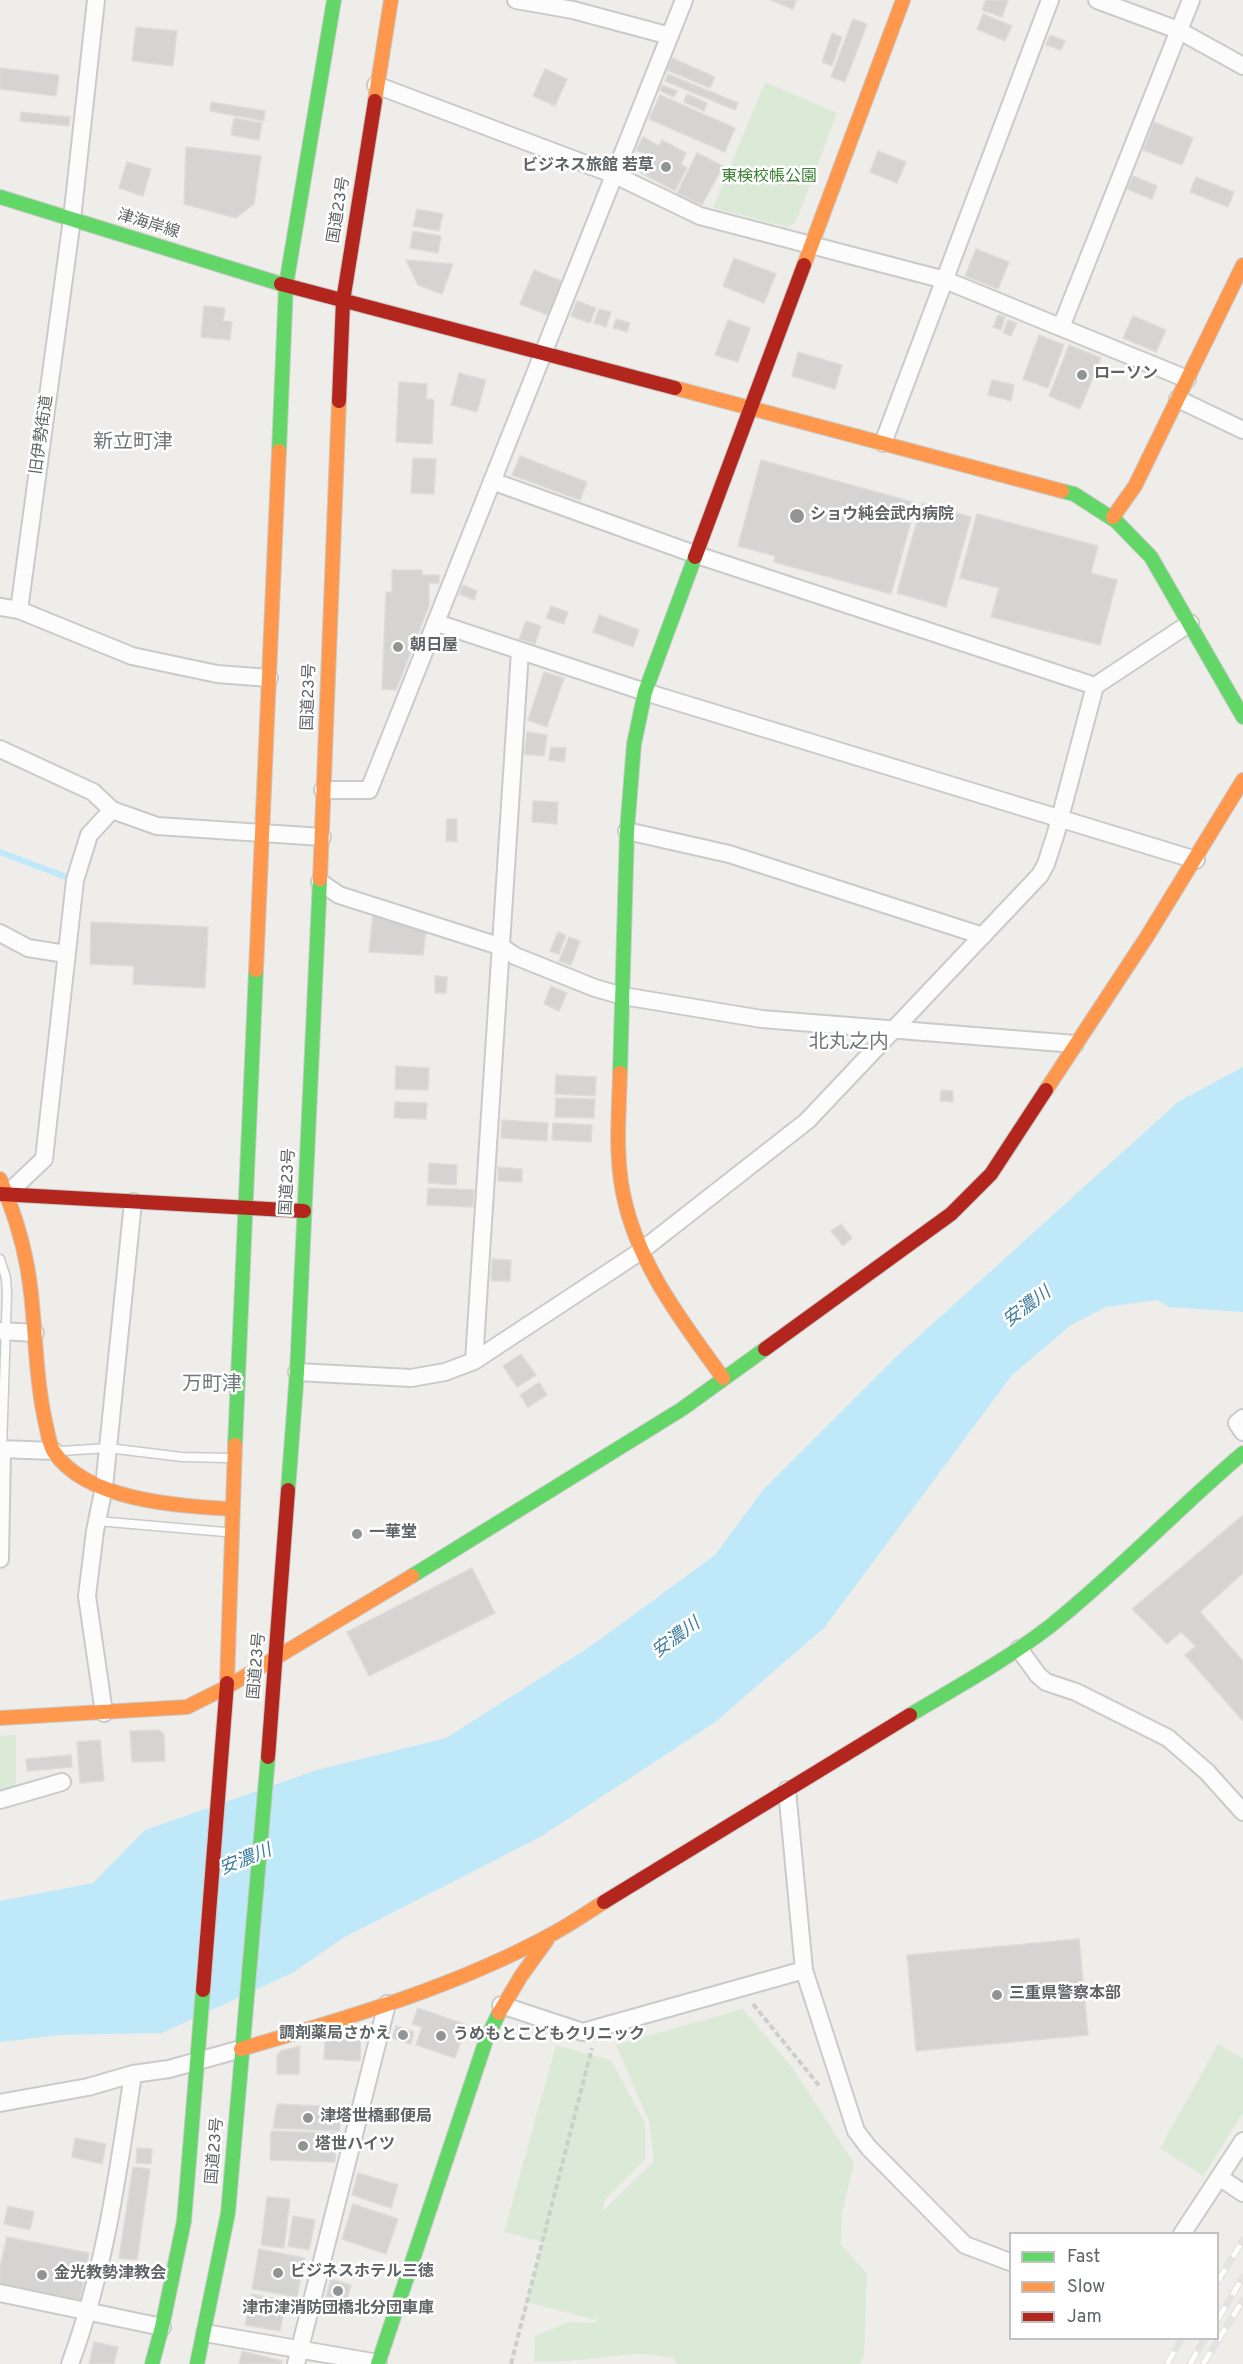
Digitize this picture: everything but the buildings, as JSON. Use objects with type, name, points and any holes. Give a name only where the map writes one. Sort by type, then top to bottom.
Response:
[{"type":"main road","name":"国道23号","points":[[152,2364],[184,2221],[226,1717],[234,1458],[286,285],[334,0]]},
{"type":"main road","name":"国道23号","points":[[197,2364],[228,2213],[276,1659],[297,1372],[322,837],[343,301],[391,0]]},
{"type":"main road","points":[[723,1378],[665,1299],[641,1251],[623,1195],[619,1167],[627,831],[634,744],[645,692],[903,0]]},
{"type":"main road","name":"津海岸線","points":[[0,197],[343,301],[1074,494],[1113,517],[1136,537],[1151,556],[1243,717]]},
{"type":"main road","points":[[1113,517],[1135,486],[1243,264]]},
{"type":"main road","points":[[0,1718],[187,1707],[227,1687],[682,1409],[951,1214],[992,1174],[1196,860],[1243,780]]},
{"type":"main road","points":[[232,1509],[160,1503],[104,1487],[69,1468],[54,1451],[41,1406],[28,1274],[2,1189],[133,1202],[304,1210]]},
{"type":"main road","points":[[242,2043],[387,2004],[525,1948],[554,1933],[1019,1649],[1053,1625],[1167,1519],[1243,1453]]},
{"type":"main road","points":[[378,2363],[486,2040],[501,2005],[530,1961],[554,1933]]},
{"type":"street","name":"旧伊勢街道","points":[[19,610],[72,219],[96,0]]},
{"type":"street","points":[[516,0],[573,10],[670,36]]},
{"type":"street","points":[[323,790],[369,790],[684,0]]},
{"type":"street","points":[[883,442],[1050,0]]},
{"type":"street","points":[[1097,0],[1178,30],[1243,66]]},
{"type":"street","points":[[1061,327],[1191,0]]},
{"type":"street","points":[[376,86],[615,175],[700,216],[945,280],[1187,379]]},
{"type":"street","points":[[1178,399],[1243,430]]},
{"type":"street","points":[[492,481],[697,555],[1095,686]]},
{"type":"street","points":[[0,607],[19,610],[132,656],[217,674],[269,678]]},
{"type":"street","points":[[437,623],[645,692],[1196,860]]},
{"type":"street","points":[[297,1372],[411,1377],[446,1372],[474,1361],[641,1251],[807,1121],[1040,875],[1046,864],[1095,686],[1190,623]]},
{"type":"street","points":[[474,1361],[520,651]]},
{"type":"street","points":[[0,749],[93,792],[112,810],[157,826],[322,837]]},
{"type":"street","points":[[2,1189],[44,1159],[75,880],[89,835],[112,810]]},
{"type":"street","points":[[627,831],[729,854],[982,936]]},
{"type":"street","points":[[320,882],[339,895],[501,947],[515,956],[595,988],[623,996],[762,1019],[1075,1044]]},
{"type":"street","points":[[0,933],[28,948],[66,954]]},
{"type":"street","points":[[104,1713],[87,1596],[104,1487],[133,1202]]},
{"type":"street","points":[[3,1332],[35,1333]]},
{"type":"street","points":[[1243,1418],[1237,1424],[1243,1432]]},
{"type":"street","points":[[0,1558],[1,1449],[54,1451]]},
{"type":"street","points":[[1019,1649],[1046,1682],[1076,1692],[1168,1738],[1207,1772],[1243,1812]]},
{"type":"street","points":[[0,1800],[62,1782]]},
{"type":"street","points":[[787,1790],[804,1970],[856,2132],[965,2246],[1009,2261]]},
{"type":"street","points":[[501,2005],[583,2032],[804,1970]]},
{"type":"street","points":[[297,2357],[387,2004]]},
{"type":"street","points":[[0,2103],[88,2087],[242,2043]]},
{"type":"street","points":[[70,2364],[89,2311],[110,2224],[133,2074]]},
{"type":"street","points":[[1183,2232],[1243,2141]]},
{"type":"street","points":[[1219,2177],[1243,2193]]},
{"type":"street","points":[[0,2293],[162,2327]]},
{"type":"street","points":[[205,2333],[297,2357],[378,2363]]},
{"type":"lane","points":[[0,1259],[6,1278],[1,1449]]},
{"type":"lane","points":[[54,1451],[71,1452],[108,1448],[182,1457],[234,1458]]},
{"type":"lane","points":[[97,1521],[232,1533]]},
{"type":"path","points":[[749,2002],[755,2005],[822,2089]]},
{"type":"path","points":[[511,2364],[593,2042]]},
{"type":"green space","name":"東検校帳公園","points":[[765,82],[837,113],[796,222],[788,227],[713,208]]},
{"type":"green space","points":[[16,1735],[16,1785],[0,1793],[0,1736]]},
{"type":"green space","points":[[743,2009],[792,2067],[854,2163],[842,2213],[841,2244],[867,2274],[864,2355],[860,2364],[678,2364],[673,2358],[640,2354],[570,2361],[534,2361],[535,2336],[569,2322],[596,2323],[599,2309],[595,2320],[527,2302],[543,2242],[504,2232],[556,2045],[611,2060],[645,2123],[645,2159],[605,2200],[603,2211],[654,2161],[649,2122],[616,2045]]},
{"type":"green space","points":[[1218,2044],[1243,2059],[1243,2113],[1203,2176],[1160,2148]]},
{"type":"water","name":"安濃川","points":[[1243,1067],[1243,1312],[1169,1307],[1157,1300],[1106,1307],[1071,1325],[1012,1375],[824,1628],[714,1723],[540,1837],[343,1938],[294,1972],[162,2033],[60,2035],[0,2042],[0,1901],[93,1883],[145,1830],[317,1770],[446,1738],[591,1646],[715,1555],[763,1490],[897,1356],[1178,1102]]},
{"type":"waterway","points":[[0,852],[74,880]]},
{"type":"railway","points":[[1219,2279],[1243,2240]]},
{"type":"railway","points":[[1219,2317],[1243,2277]]},
{"type":"railway","points":[[1219,2338],[1243,2300]]},
{"type":"railway","points":[[1167,2364],[1181,2340]]},
{"type":"railway","points":[[1190,2364],[1204,2340]]},
{"type":"railway","points":[[1203,2364],[1218,2340]]},
{"type":"traffic: fast","points":[[279,451],[286,285],[334,0]]},
{"type":"traffic: fast","points":[[0,197],[281,284]]},
{"type":"traffic: fast","points":[[1062,491],[1074,494],[1116,521],[1151,557],[1243,717]]},
{"type":"traffic: fast","points":[[620,1073],[627,831],[634,744],[645,692],[695,557]]},
{"type":"traffic: fast","points":[[288,1490],[297,1372],[320,879]]},
{"type":"traffic: fast","points":[[235,1445],[256,970]]},
{"type":"traffic: fast","points":[[412,1576],[682,1409],[765,1349]]},
{"type":"traffic: fast","points":[[910,1715],[999,1662],[1049,1627],[1099,1585],[1243,1453]]},
{"type":"traffic: fast","points":[[197,2364],[228,2213],[268,1757]]},
{"type":"traffic: fast","points":[[152,2364],[184,2221],[203,1990]]},
{"type":"traffic: fast","points":[[378,2364],[486,2040],[499,2013]]},
{"type":"traffic: slow","points":[[375,101],[391,0]]},
{"type":"traffic: slow","points":[[804,265],[903,0]]},
{"type":"traffic: slow","points":[[1113,517],[1135,486],[1243,265]]},
{"type":"traffic: slow","points":[[675,388],[1062,491]]},
{"type":"traffic: slow","points":[[320,879],[339,401]]},
{"type":"traffic: slow","points":[[256,970],[279,451]]},
{"type":"traffic: slow","points":[[1046,1090],[1148,935],[1243,780]]},
{"type":"traffic: slow","points":[[620,1073],[619,1163],[623,1193],[630,1219],[639,1244],[663,1291],[723,1378]]},
{"type":"traffic: slow","points":[[0,1179],[16,1221],[27,1264],[40,1393],[49,1439],[54,1452],[69,1468],[88,1481],[111,1491],[161,1503],[232,1509]]},
{"type":"traffic: slow","points":[[227,1683],[235,1445]]},
{"type":"traffic: slow","points":[[0,1718],[187,1707],[227,1687],[412,1576]]},
{"type":"traffic: slow","points":[[241,2049],[361,2013],[479,1970],[554,1933],[604,1902]]},
{"type":"traffic: slow","points":[[499,2013],[521,1976],[547,1940]]},
{"type":"traffic: jam","points":[[339,401],[343,301],[375,101]]},
{"type":"traffic: jam","points":[[695,557],[804,265]]},
{"type":"traffic: jam","points":[[281,284],[675,388]]},
{"type":"traffic: jam","points":[[765,1349],[951,1214],[991,1174],[1046,1090]]},
{"type":"traffic: jam","points":[[0,1194],[304,1211]]},
{"type":"traffic: jam","points":[[268,1757],[288,1490]]},
{"type":"traffic: jam","points":[[203,1990],[227,1683]]},
{"type":"traffic: jam","points":[[604,1902],[910,1715]]},
{"type":"place","name":"ビジネス旅館 若草","points":[[666,167]]},
{"type":"place","name":"ローソン","points":[[1082,375]]},
{"type":"place","name":"ショウ純会武内病院","points":[[797,516]]},
{"type":"place","name":"朝日屋","points":[[398,647]]},
{"type":"place","name":"一華堂","points":[[357,1534]]},
{"type":"place","name":"三重県警察本部","points":[[997,1995]]},
{"type":"place","name":"調剤薬局さかえ","points":[[403,2035]]},
{"type":"place","name":"うめもとこどもクリニック","points":[[441,2036]]},
{"type":"place","name":"津塔世橋郵便局","points":[[308,2118]]},
{"type":"place","name":"塔世ハイツ","points":[[303,2146]]},
{"type":"place","name":"ビジネスホテル三徳","points":[[278,2273]]},
{"type":"place","name":"金光教勢津教会","points":[[42,2275]]},
{"type":"place","name":"津市津消防団橋北分団車庫","points":[[338,2291]]},
{"type":"district","name":"新立町津","points":[[133,444]]},
{"type":"district","name":"北丸之内","points":[[849,1044]]},
{"type":"district","name":"万町津","points":[[212,1386]]}]
